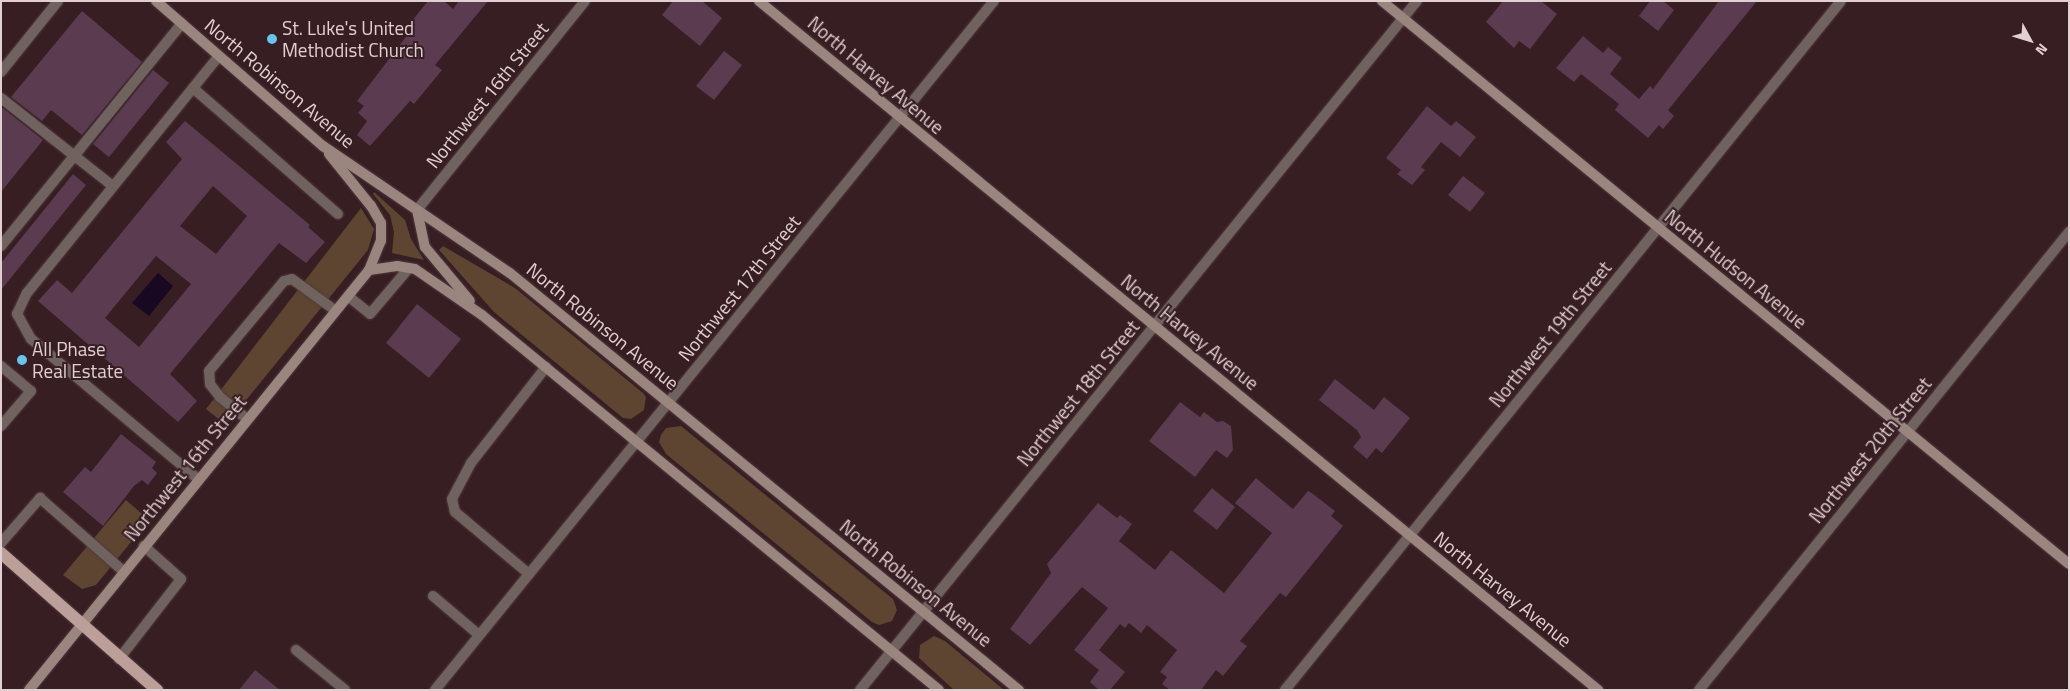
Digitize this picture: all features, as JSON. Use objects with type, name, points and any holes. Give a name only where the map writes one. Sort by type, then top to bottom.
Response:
[{"type":"main road","points":[[1,553],[119,659],[157,690]]},
{"type":"street","points":[[1,72],[58,1]]},
{"type":"street","name":"North Robinson Avenue","points":[[156,1],[323,146],[510,273],[1019,690]]},
{"type":"street","name":"Northwest 16th Street","points":[[417,210],[585,1]]},
{"type":"street","name":"North Harvey Avenue","points":[[759,1],[1598,690]]},
{"type":"street","name":"Northwest 17th Street","points":[[435,690],[994,1]]},
{"type":"street","name":"North Hudson Avenue","points":[[1382,1],[2069,564]]},
{"type":"street","name":"Northwest 18th Street","points":[[860,690],[1417,1]]},
{"type":"street","name":"Northwest 19th Street","points":[[1285,690],[1842,1]]},
{"type":"street","points":[[1,246],[182,23]]},
{"type":"street","points":[[198,479],[31,339],[17,314],[27,293],[219,56]]},
{"type":"street","points":[[193,88],[338,214]]},
{"type":"street","points":[[1,98],[113,186]]},
{"type":"street","name":"Northwest 16th Street","points":[[29,690],[123,571],[369,270],[381,241],[381,223],[371,206],[323,146]]},
{"type":"street","points":[[417,210],[424,247],[482,315]]},
{"type":"street","name":"Northwest 20th Street","points":[[1698,690],[2069,232]]},
{"type":"street","points":[[369,270],[409,268],[434,281],[482,315],[939,690]]},
{"type":"street","points":[[348,296],[370,314],[409,268]]},
{"type":"street","points":[[247,420],[220,397],[210,384],[209,371],[284,281],[292,279],[301,284],[336,311]]},
{"type":"street","points":[[1,366],[31,391],[1,426]]},
{"type":"street","points":[[529,574],[455,512],[452,499],[470,463],[546,368]]},
{"type":"street","points":[[1,543],[40,498],[123,571]]},
{"type":"street","points":[[119,659],[181,579],[144,546]]},
{"type":"street","points":[[433,596],[479,635]]},
{"type":"street","points":[[296,650],[345,690]]},
{"type":"shaded area","points":[[374,192],[405,220],[411,239],[424,260],[392,253],[394,232],[390,215],[373,194]]},
{"type":"shaded area","points":[[361,208],[374,229],[368,250],[226,425],[206,409]]},
{"type":"shaded area","points":[[443,246],[515,288],[643,393],[646,397],[644,410],[631,419],[623,418],[494,312],[439,250]]},
{"type":"shaded area","points":[[158,273],[173,286],[149,316],[132,303]]},
{"type":"shaded area","points":[[681,426],[893,599],[897,610],[892,621],[879,625],[872,622],[666,454],[659,442],[661,435],[666,428]]},
{"type":"shaded area","points":[[126,500],[149,520],[96,585],[82,589],[63,575]]},
{"type":"shaded area","points":[[934,636],[945,641],[1004,690],[954,690],[919,658],[920,645]]},
{"type":"building","points":[[428,1],[444,1],[453,9],[459,1],[488,1],[435,65],[442,70],[414,104],[410,101],[370,146],[357,135],[367,121],[358,113],[364,106],[357,101],[415,25],[411,22]]},
{"type":"building","points":[[673,1],[702,1],[722,18],[700,46],[662,15]]},
{"type":"building","points":[[1503,1],[1541,1],[1557,14],[1530,49],[1519,41],[1514,48],[1486,22]]},
{"type":"building","points":[[1650,1],[1663,1],[1674,10],[1658,31],[1639,16]]},
{"type":"building","points":[[1719,1],[1757,1],[1668,110],[1674,116],[1663,129],[1659,125],[1648,138],[1615,110],[1619,104],[1581,74],[1574,82],[1556,68],[1583,36],[1603,53],[1608,47],[1622,58],[1610,74],[1639,99],[1650,86],[1653,89]]},
{"type":"building","points":[[82,11],[142,62],[82,135],[51,110],[42,121],[11,97]]},
{"type":"building","points":[[724,51],[742,65],[714,100],[696,86]]},
{"type":"building","points":[[153,70],[169,83],[109,157],[93,144]]},
{"type":"building","points":[[1427,106],[1451,126],[1456,121],[1476,137],[1460,157],[1441,142],[1421,167],[1425,170],[1412,185],[1397,174],[1401,170],[1386,158]]},
{"type":"building","points":[[3,108],[43,140],[1,192],[1,110]]},
{"type":"building","points":[[185,121],[310,225],[308,227],[325,242],[306,263],[279,243],[170,374],[197,401],[178,422],[38,301],[57,280],[72,293],[182,159],[166,142]],"holes":[[[213,186],[247,216],[216,254],[180,226]],[[156,256],[191,284],[139,347],[105,318]]]},
{"type":"building","points":[[73,174],[86,185],[1,290],[1,263]]},
{"type":"building","points":[[1463,176],[1485,193],[1470,212],[1448,195]]},
{"type":"building","points":[[417,304],[461,339],[429,378],[386,343]]},
{"type":"building","points":[[1335,379],[1374,410],[1384,397],[1410,418],[1382,453],[1376,448],[1367,459],[1353,447],[1361,437],[1357,430],[1319,400]]},
{"type":"building","points":[[1180,402],[1200,417],[1204,412],[1217,422],[1223,421],[1231,426],[1233,450],[1227,458],[1216,450],[1195,477],[1149,441]]},
{"type":"building","points":[[121,434],[156,462],[152,468],[157,473],[148,485],[142,480],[134,486],[103,526],[63,492],[85,467],[91,472]]},
{"type":"building","points":[[1256,478],[1293,509],[1308,491],[1335,511],[1331,516],[1343,526],[1286,597],[1280,593],[1240,641],[1247,646],[1223,676],[1216,670],[1201,690],[1170,690],[1162,684],[1167,677],[1160,672],[1177,650],[1147,625],[1141,633],[1129,623],[1125,628],[1120,624],[1099,650],[1125,672],[1110,690],[1099,690],[1090,682],[1099,670],[1074,650],[1108,608],[1082,587],[1030,645],[1010,629],[1051,573],[1047,564],[1098,503],[1117,518],[1120,515],[1132,524],[1119,541],[1155,570],[1171,550],[1224,593],[1272,533],[1235,503]]},
{"type":"building","points":[[1212,488],[1235,507],[1217,530],[1193,511]]},
{"type":"building","points":[[255,670],[280,690],[239,690]]},
{"type":"place","name":"St. Luke's United Methodist Church","points":[[272,39]]},
{"type":"place","name":"All Phase Real Estate","points":[[22,360]]}]
